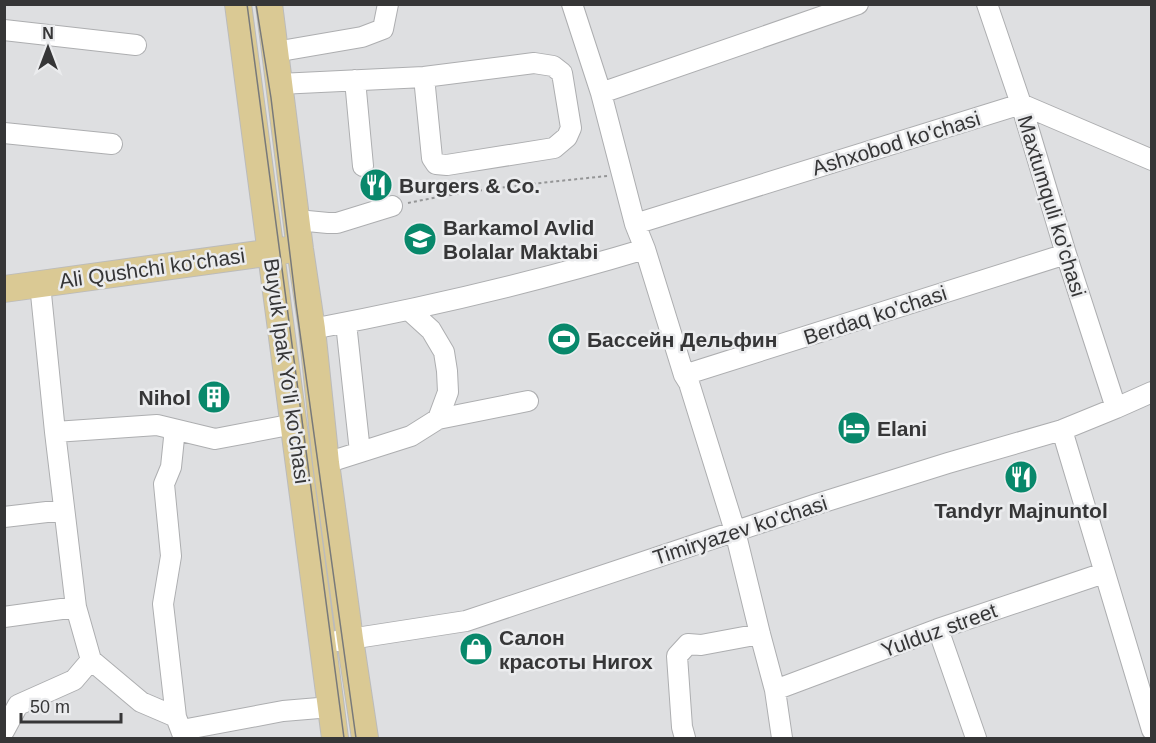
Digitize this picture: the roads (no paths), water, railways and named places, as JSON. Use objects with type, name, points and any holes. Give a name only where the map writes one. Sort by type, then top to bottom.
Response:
[{"type":"main road","name":"Buyuk Ipak Yo'li ko'chasi","points":[[238,4],[335,738]]},
{"type":"main road","name":"Buyuk Ipak Yo'li ko'chasi","points":[[269,4],[312,329],[326,463],[365,738]]},
{"type":"main road","name":"Ali Qushchi ko'chasi","points":[[4,289],[300,249]]},
{"type":"street","points":[[275,51],[362,37],[383,29],[388,4]]},
{"type":"street","points":[[572,4],[601,93],[635,224],[684,375],[689,383],[735,531],[775,690],[782,738]]},
{"type":"street","points":[[601,93],[826,10],[858,4]]},
{"type":"street","name":"Maxtumquli ko'chasi","points":[[987,4],[1021,104],[1066,255],[1116,408]]},
{"type":"street","points":[[4,30],[136,45]]},
{"type":"street","points":[[279,84],[424,77],[534,63],[554,66],[562,73],[571,128],[567,137],[554,148],[447,165],[436,164],[432,158],[424,77]]},
{"type":"street","points":[[355,80],[363,166]]},
{"type":"street","points":[[1021,104],[1152,160]]},
{"type":"street","name":"Ashxobod ko'chasi","points":[[635,224],[1021,104]]},
{"type":"street","points":[[4,133],[112,144]]},
{"type":"street","points":[[297,220],[337,222],[392,206]]},
{"type":"street","points":[[312,329],[409,310],[597,264],[645,249]]},
{"type":"street","name":"Berdaq ko'chasi","points":[[684,375],[1066,255]]},
{"type":"street","points":[[40,284],[76,607],[91,660],[141,702],[181,729],[284,711],[331,707]]},
{"type":"street","points":[[409,310],[431,330],[444,352],[448,392],[438,419]]},
{"type":"street","points":[[346,323],[360,452]]},
{"type":"street","name":"Timiryazev ko'chasi","points":[[323,642],[466,621],[735,531],[1062,429],[1152,392]]},
{"type":"street","points":[[326,463],[411,436],[438,419],[528,401]]},
{"type":"street","points":[[55,432],[157,425],[215,439],[294,424]]},
{"type":"street","points":[[173,429],[171,467],[164,484],[171,556],[163,604],[181,729]]},
{"type":"street","points":[[1062,429],[1152,730]]},
{"type":"street","points":[[4,518],[64,510]]},
{"type":"street","name":"Yulduz street","points":[[775,690],[938,629],[1104,573]]},
{"type":"street","points":[[4,617],[76,607]]},
{"type":"street","points":[[938,629],[976,738]]},
{"type":"street","points":[[685,738],[682,727],[677,656],[688,644],[701,645],[760,634]]},
{"type":"street","points":[[4,731],[18,705],[74,680],[91,660]]},
{"type":"tram line","points":[[247,4],[344,738]]},
{"type":"tram line","points":[[256,4],[271,98],[296,304],[356,738]]},
{"type":"place","name":"Burgers & Co.","points":[[376,185]]},
{"type":"place","name":"Barkamol Avlid Bolalar Maktabi","points":[[420,239]]},
{"type":"place","name":"Бассейн Дельфин","points":[[564,339]]},
{"type":"place","name":"Nihol","points":[[214,397]]},
{"type":"place","name":"Elani","points":[[854,428]]},
{"type":"place","name":"Tandyr Majnuntol","points":[[1021,477]]},
{"type":"place","name":"Салон красоты Нигох","points":[[476,649]]}]
